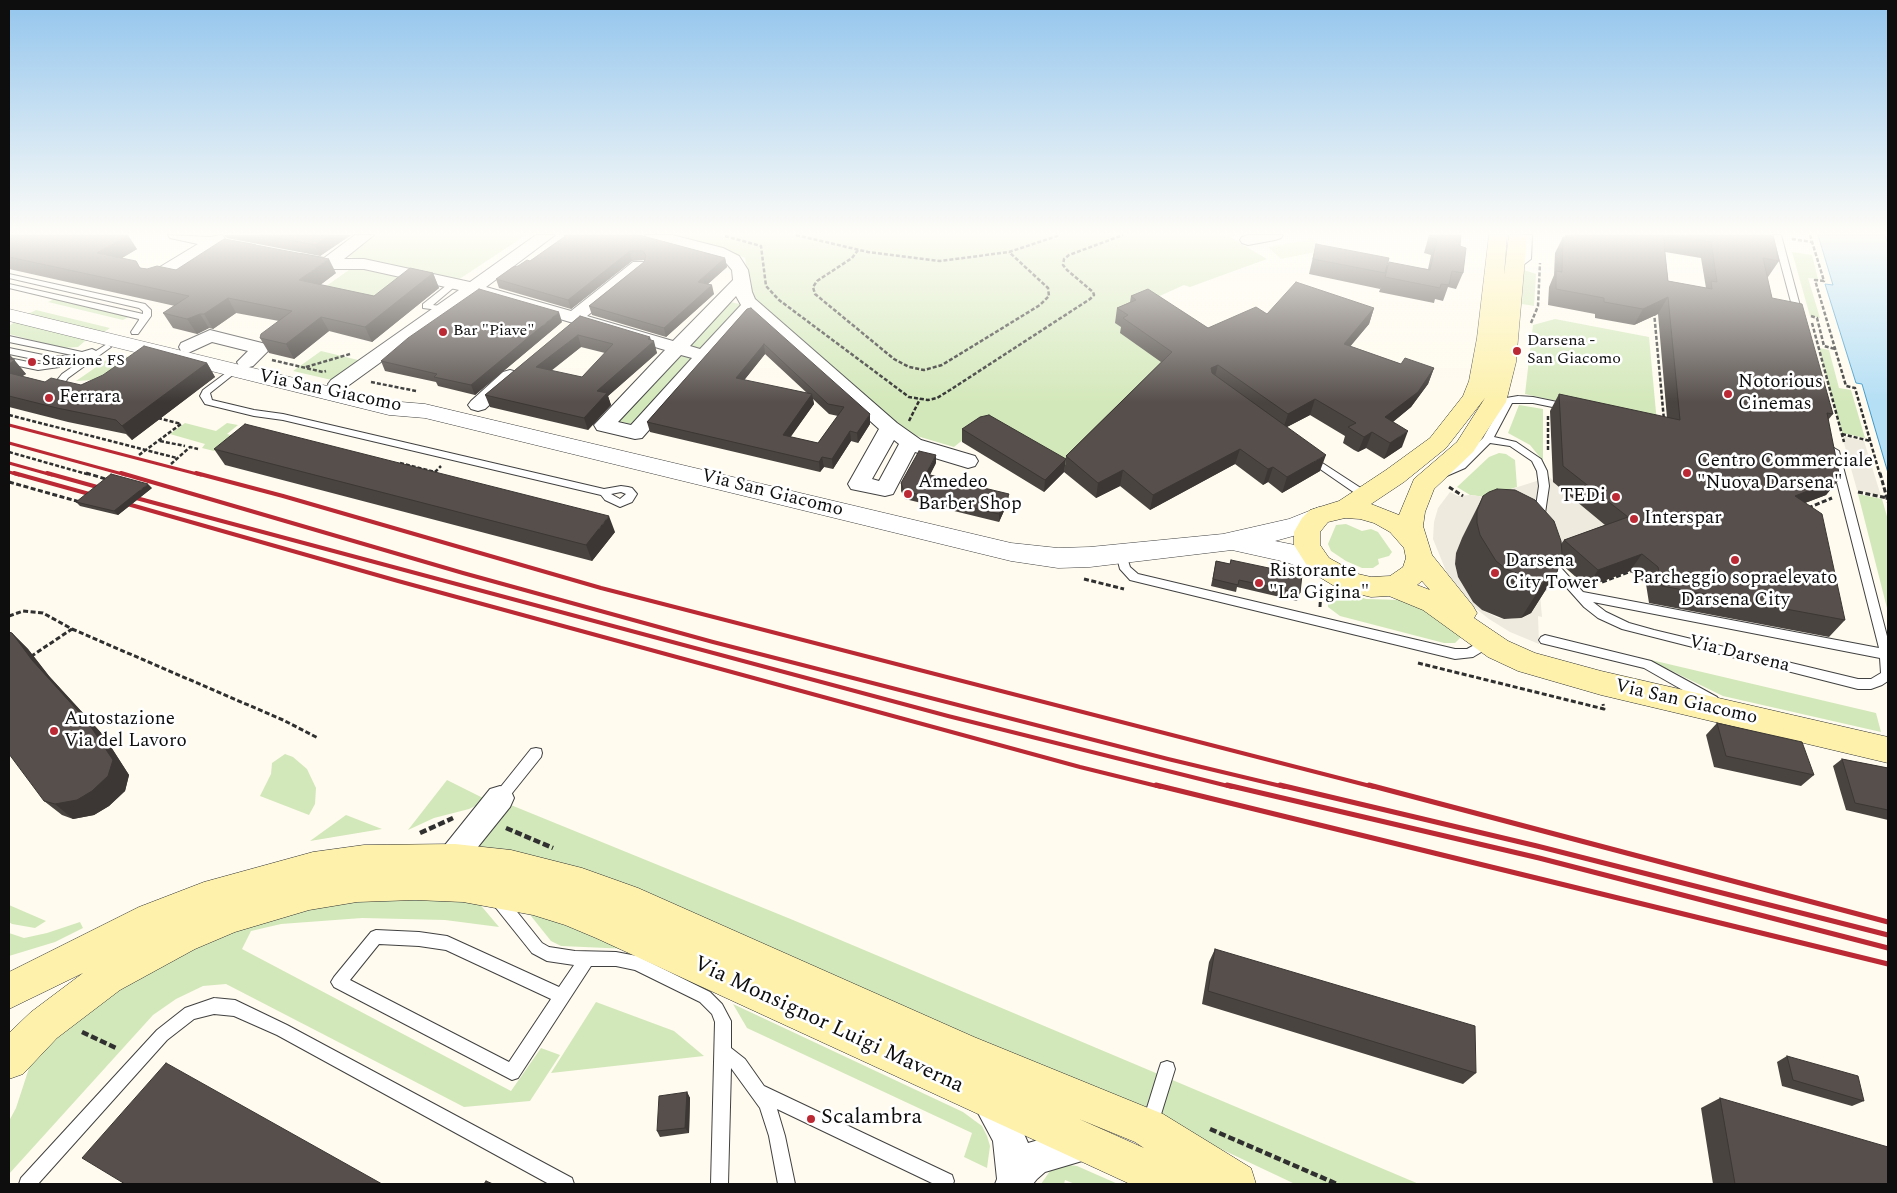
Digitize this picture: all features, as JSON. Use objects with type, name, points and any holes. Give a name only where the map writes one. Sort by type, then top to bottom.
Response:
[{"type":"main road","points":[[1344,509],[1395,476],[1438,442],[1474,397],[1480,381],[1488,338],[1493,291]]},
{"type":"main road","points":[[1418,552],[1410,537],[1399,526],[1383,517],[1362,510],[1344,509],[1331,511],[1319,516],[1311,524],[1307,532],[1310,552],[1320,576],[1328,571],[1351,583],[1371,587],[1391,586],[1403,582],[1415,572],[1418,552],[1410,526],[1412,512],[1465,447],[1495,402],[1505,362],[1513,291]]},
{"type":"main road","name":"Via San Giacomo","points":[[1418,552],[1452,601],[1489,642]]},
{"type":"main road","name":"Via San Giacomo","points":[[1391,586],[1433,603],[1507,654],[1528,663],[1601,683],[1884,749]]},
{"type":"main road","name":"Via Monsignor Luigi Maverna","points":[[9,991],[121,932],[176,909],[223,893],[313,868],[388,859],[452,859],[530,870],[602,891],[964,1052],[1149,1128],[1237,1184]]},
{"type":"main road","name":"Via Monsignor Luigi Maverna","points":[[415,884],[441,869],[452,859]]},
{"type":"main road","name":"Via Monsignor Luigi Maverna","points":[[9,1060],[44,1025],[108,977],[156,950],[206,926],[257,908],[309,894],[357,886],[445,884],[491,890],[534,899],[567,909],[609,926],[1150,1172],[1237,1184]]},
{"type":"street","points":[[332,388],[469,291]]},
{"type":"street","points":[[481,291],[574,322],[704,356]]},
{"type":"street","points":[[574,322],[610,291]]},
{"type":"street","points":[[732,291],[604,425],[635,433],[750,305]]},
{"type":"street","points":[[743,291],[750,305],[890,428],[910,443],[968,461]]},
{"type":"street","points":[[9,298],[103,321],[126,335]]},
{"type":"street","points":[[9,315],[126,335]]},
{"type":"street","name":"Via San Giacomo","points":[[126,335],[167,353]]},
{"type":"street","name":"Via San Giacomo","points":[[126,335],[167,353],[240,366],[332,388],[389,408],[425,411],[1011,552],[1058,558],[1122,554],[1224,542],[1295,526],[1319,516]]},
{"type":"street","points":[[478,405],[524,365]]},
{"type":"street","points":[[890,428],[859,484],[885,490],[910,443]]},
{"type":"street","name":"Via San Giacomo","points":[[1224,542],[1249,544],[1291,552],[1320,576]]},
{"type":"street","name":"Via Monsignor Luigi Maverna","points":[[452,859],[500,798]]},
{"type":"street","points":[[987,1098],[1000,1118],[1010,1140],[1014,1182]]},
{"type":"street","points":[[1014,1182],[1024,1166],[1036,1157],[1086,1144]]},
{"type":"lane","points":[[9,361],[32,366],[62,364],[126,335],[142,317],[30,291]]},
{"type":"lane","points":[[74,291],[142,306],[148,312],[126,335],[61,380],[61,387],[80,392]]},
{"type":"lane","points":[[443,309],[426,306],[445,291]]},
{"type":"lane","points":[[1792,291],[1802,330]]},
{"type":"lane","points":[[9,339],[74,354],[92,352]]},
{"type":"lane","points":[[9,351],[53,360],[74,358],[92,352]]},
{"type":"lane","points":[[240,366],[206,392],[205,396],[208,402],[254,414],[278,415],[604,492]]},
{"type":"lane","points":[[1434,485],[1461,466],[1487,440],[1509,400],[1532,400],[1575,409]]},
{"type":"lane","points":[[1487,440],[1498,440],[1513,444],[1536,459],[1542,471],[1544,486],[1537,531]]},
{"type":"lane","name":"Via Darsena","points":[[1544,553],[1551,565],[1578,595],[1602,615],[1626,626],[1858,684],[1871,684],[1883,679],[1888,666],[1832,445]]},
{"type":"lane","points":[[1302,452],[1366,496]]},
{"type":"lane","points":[[1122,554],[1125,569],[1134,577],[1319,622],[1455,654],[1469,654],[1489,642]]},
{"type":"lane","name":"Via Darsena","points":[[1578,595],[1886,654]]},
{"type":"lane","points":[[1545,640],[1647,664],[1733,714]]},
{"type":"lane","points":[[500,798],[536,753]]},
{"type":"lane","points":[[491,890],[537,948],[547,954],[559,957],[616,958],[637,963],[705,997],[717,1009],[723,1021],[724,1052],[719,1184]]},
{"type":"lane","points":[[562,996],[447,943],[418,939],[376,937],[339,982],[512,1072],[562,996],[587,958]]},
{"type":"lane","points":[[27,1184],[162,1035],[190,1013],[214,1006],[235,1008],[282,1030],[566,1184]]},
{"type":"lane","points":[[724,1052],[739,1065],[759,1092],[772,1117],[786,1184]]},
{"type":"lane","points":[[1149,1128],[1167,1069]]},
{"type":"lane","points":[[759,1092],[946,1181],[945,1184]]},
{"type":"path","points":[[770,291],[909,397],[928,400],[937,398],[950,390],[1090,300],[1094,295],[1091,291]]},
{"type":"path","points":[[814,291],[815,294],[894,359],[909,367],[924,370],[942,365],[1040,305],[1049,296],[1048,291]]},
{"type":"path","points":[[1818,291],[1846,386],[1855,388],[1888,500]]},
{"type":"path","points":[[1654,312],[1664,422]]},
{"type":"path","points":[[1810,316],[1845,445]]},
{"type":"path","points":[[1548,407],[1548,460]]},
{"type":"path","points":[[9,415],[177,458]]},
{"type":"path","points":[[139,455],[181,424],[151,416]]},
{"type":"path","points":[[1842,434],[1870,440]]},
{"type":"path","points":[[159,440],[185,446]]},
{"type":"path","points":[[171,464],[190,447],[198,448]]},
{"type":"path","points":[[9,452],[110,480]]},
{"type":"path","points":[[396,462],[435,472],[452,456]]},
{"type":"path","points":[[102,483],[110,480],[114,474]]},
{"type":"path","points":[[9,482],[82,503]]},
{"type":"path","points":[[1434,485],[1464,496]]},
{"type":"path","points":[[1858,492],[1888,500]]},
{"type":"path","points":[[1803,510],[1845,493]]},
{"type":"path","points":[[75,507],[87,497]]},
{"type":"path","points":[[1602,582],[1639,568]]},
{"type":"path","points":[[1319,622],[1322,596],[1320,576]]},
{"type":"path","points":[[9,616],[23,611],[43,613],[72,629],[283,720],[318,738]]},
{"type":"path","points":[[23,660],[72,629]]},
{"type":"green space","points":[[320,291],[391,291],[374,304],[318,292]]},
{"type":"green space","points":[[750,291],[1171,291],[1144,303],[1126,331],[1121,333],[1152,355],[1157,353],[1173,363],[1064,469],[986,421],[954,447],[900,431],[752,301]]},
{"type":"green space","points":[[1523,291],[1535,291],[1534,306],[1522,304]]},
{"type":"green space","points":[[1803,291],[1812,291],[1820,318],[1810,316]]},
{"type":"green space","points":[[56,298],[130,316],[123,320],[48,302]]},
{"type":"green space","points":[[726,301],[744,305],[703,350],[684,346]]},
{"type":"green space","points":[[36,310],[110,328],[103,333],[28,314]]},
{"type":"green space","points":[[1555,319],[1649,337],[1657,423],[1525,394],[1533,325]]},
{"type":"green space","points":[[15,322],[84,339],[85,341],[78,347],[62,348],[9,334],[9,326]]},
{"type":"green space","points":[[1819,348],[1829,350],[1839,388],[1851,390],[1865,438],[1842,433]]},
{"type":"green space","points":[[321,351],[362,361],[336,381],[293,371]]},
{"type":"green space","points":[[676,353],[698,358],[636,425],[614,420]]},
{"type":"green space","points":[[115,354],[137,359],[93,380],[76,381]]},
{"type":"green space","points":[[1519,405],[1543,409],[1543,461],[1530,445],[1508,433]]},
{"type":"green space","points":[[185,423],[216,431],[227,423],[238,425],[227,434],[234,436],[214,451],[202,448],[205,444],[170,434]]},
{"type":"green space","points":[[1499,453],[1506,454],[1515,460],[1517,487],[1486,497],[1470,495],[1457,487],[1489,457]]},
{"type":"green space","points":[[1858,494],[1882,499],[1888,520],[1888,612]]},
{"type":"green space","points":[[1346,524],[1362,531],[1371,529],[1378,532],[1392,552],[1389,556],[1378,559],[1379,564],[1373,568],[1362,568],[1346,561],[1331,551],[1328,544],[1336,525]]},
{"type":"green space","points":[[1337,591],[1350,593],[1366,599],[1401,600],[1426,609],[1461,637],[1455,643],[1444,643],[1340,616],[1328,607],[1328,595]]},
{"type":"green space","points":[[1647,659],[1876,713],[1881,732],[1723,696]]},
{"type":"green space","points":[[285,754],[293,757],[307,769],[316,788],[315,804],[309,815],[260,796],[271,774],[272,763]]},
{"type":"green space","points":[[447,780],[487,800],[469,809],[434,818],[408,830]]},
{"type":"green space","points":[[506,803],[793,920],[1419,1184],[1295,1184],[1187,1133],[479,848],[479,840]]},
{"type":"green space","points":[[346,815],[382,829],[310,841]]},
{"type":"green space","points":[[372,894],[478,902],[499,927],[445,920],[362,918],[281,924],[251,931],[242,949],[511,1091],[541,1048],[560,1055],[530,1101],[464,1107],[226,984],[203,986],[176,999],[153,1015],[9,1174],[9,1121],[16,1108],[32,1059],[71,1015],[222,929]]},
{"type":"green space","points":[[9,905],[46,921],[35,928],[12,924],[9,922]]},
{"type":"green space","points":[[527,911],[629,949],[561,946],[551,941]]},
{"type":"green space","points":[[80,922],[83,928],[55,942],[9,956],[9,933],[24,938],[47,933]]},
{"type":"green space","points":[[596,1002],[674,1031],[704,1056],[551,1073]]},
{"type":"green space","points":[[733,1004],[963,1112],[982,1126],[987,1136],[990,1146],[987,1168],[964,1157],[972,1133],[747,1028]]},
{"type":"green space","points":[[1069,1165],[1077,1166],[1118,1184],[1075,1184],[1065,1180],[1064,1184],[1041,1184],[1050,1171]]},
{"type":"shaded area","points":[[1842,436],[1864,441],[1881,496],[1857,490]]},
{"type":"shaded area","points":[[1542,471],[1616,533],[1552,557],[1566,582],[1540,594],[1542,617],[1538,616],[1539,644],[1510,632],[1470,604],[1446,571],[1433,539],[1434,522],[1438,508],[1450,492],[1458,496],[1486,497],[1543,479]],"holes":[[[1462,538],[1525,616],[1511,619],[1498,618],[1482,610],[1473,602],[1458,577],[1455,564],[1456,553]]]},
{"type":"water","points":[[1827,291],[1888,291],[1888,473],[1862,384],[1856,383]]},
{"type":"building","points":[[164,291],[349,291],[374,296],[381,291],[411,291],[365,327],[321,317],[286,344],[260,338],[261,334],[292,311],[228,298],[204,314],[187,319],[163,313],[189,296]]},
{"type":"building","points":[[477,291],[485,291],[559,312],[471,385],[434,377],[437,374],[381,361],[408,338]]},
{"type":"building","points":[[536,291],[580,291],[568,300]]},
{"type":"building","points":[[608,291],[706,291],[664,328],[589,306]]},
{"type":"building","points":[[1144,291],[1151,291],[1208,328],[1256,307],[1267,314],[1288,291],[1322,291],[1374,308],[1344,344],[1401,364],[1405,358],[1434,368],[1418,392],[1385,417],[1408,431],[1390,443],[1372,432],[1364,437],[1348,427],[1356,423],[1315,399],[1288,414],[1218,365],[1211,368],[1212,373],[1326,455],[1287,477],[1273,467],[1268,469],[1240,449],[1153,495],[1123,470],[1098,483],[1066,456],[1172,352],[1123,318],[1128,315],[1117,308],[1136,300],[1131,296]]},
{"type":"building","name":"Centro Commerciale \"Nuova Darsena\"","points":[[1565,291],[1770,291],[1772,298],[1802,304],[1833,414],[1827,413],[1840,478],[1795,496],[1822,514],[1845,620],[1662,586],[1658,567],[1642,554],[1598,570],[1564,540],[1628,517],[1563,466],[1559,394],[1680,420],[1668,297],[1643,309],[1604,302],[1604,298]]},
{"type":"building","points":[[751,308],[870,414],[857,433],[850,431],[832,459],[822,457],[819,462],[647,422],[747,309]],"holes":[[[764,344],[828,404],[844,407],[818,443],[783,435],[812,394],[736,378]]]},
{"type":"building","points":[[580,316],[650,337],[648,339],[654,341],[597,391],[607,393],[584,418],[485,395]],"holes":[[[578,335],[613,344],[582,377],[536,367]]]},
{"type":"building","points":[[144,346],[207,363],[122,426],[116,420],[9,396],[9,373],[45,382],[51,378],[81,385],[103,375]]},
{"type":"building","points":[[989,415],[1066,459],[1045,480],[962,429],[980,417]]},
{"type":"building","points":[[245,424],[609,516],[586,545],[214,449]]},
{"type":"building","points":[[919,451],[936,455],[926,474],[1009,494],[999,514],[904,491],[901,483]]},
{"type":"building","points":[[111,474],[148,484],[114,511],[76,502]]},
{"type":"building","points":[[1497,489],[1515,490],[1535,500],[1554,521],[1561,541],[1562,553],[1557,572],[1547,577],[1529,578],[1506,569],[1496,561],[1480,535],[1477,511],[1483,496]]},
{"type":"building","points":[[1231,560],[1302,575],[1300,593],[1239,580],[1238,585],[1213,579],[1216,561],[1230,564]]},
{"type":"building","name":"Autostazione Via del Lavoro","points":[[9,632],[12,633],[32,660],[87,721],[113,760],[108,776],[92,791],[77,800],[55,804],[44,801],[9,754]]},
{"type":"building","points":[[1717,723],[1802,742],[1814,775],[1726,756]]},
{"type":"building","points":[[1842,759],[1888,768],[1888,810],[1855,803]]},
{"type":"building","points":[[1215,949],[1475,1026],[1476,1073],[1208,991]]},
{"type":"building","points":[[1787,1056],[1858,1076],[1864,1101],[1793,1080]]},
{"type":"building","points":[[166,1063],[382,1184],[125,1184],[82,1158]]},
{"type":"building","points":[[687,1092],[685,1128],[657,1131],[659,1096]]},
{"type":"building","points":[[1720,1098],[1888,1147],[1888,1184],[1735,1184]]},
{"type":"railway","points":[[9,425],[201,475]]},
{"type":"railway","points":[[9,443],[126,475]]},
{"type":"railway","points":[[9,463],[52,475]]},
{"type":"railway","points":[[9,472],[19,475]]},
{"type":"railway","points":[[14,473],[100,497]]},
{"type":"railway","points":[[47,473],[108,490]]},
{"type":"railway","points":[[121,473],[463,573],[713,642],[1168,759],[1285,787]]},
{"type":"railway","points":[[196,473],[283,496],[601,588],[1374,787]]},
{"type":"railway","points":[[125,495],[948,716],[1232,787]]},
{"type":"railway","points":[[117,501],[398,581],[1080,767],[1161,787]]},
{"type":"railway","points":[[1156,785],[1888,964]]},
{"type":"railway","points":[[1227,785],[1539,858],[1888,948]]},
{"type":"railway","points":[[1280,785],[1537,846],[1888,935]]},
{"type":"railway","points":[[1369,785],[1888,922]]},
{"type":"place","name":"Bar \"Piave\"","points":[[443,332]]},
{"type":"place","name":"Darsena - San Giacomo","points":[[1517,351]]},
{"type":"place","name":"Stazione FS","points":[[32,362]]},
{"type":"place","name":"Notorious Cinemas","points":[[1728,394]]},
{"type":"place","name":"Ferrara","points":[[49,398]]},
{"type":"place","name":"Centro Commerciale \"Nuova Darsena\"","points":[[1687,473]]},
{"type":"place","name":"Amedeo Barber Shop","points":[[908,494]]},
{"type":"place","name":"TEDi","points":[[1616,497]]},
{"type":"place","name":"Interspar","points":[[1634,519]]},
{"type":"place","name":"Parcheggio sopraelevato Darsena City","points":[[1735,560]]},
{"type":"place","name":"Darsena City Tower","points":[[1495,573]]},
{"type":"place","name":"Ristorante \"La Gigina\"","points":[[1259,583]]},
{"type":"place","name":"Autostazione Via del Lavoro","points":[[54,731]]},
{"type":"place","name":"Scalambra","points":[[811,1119]]}]
